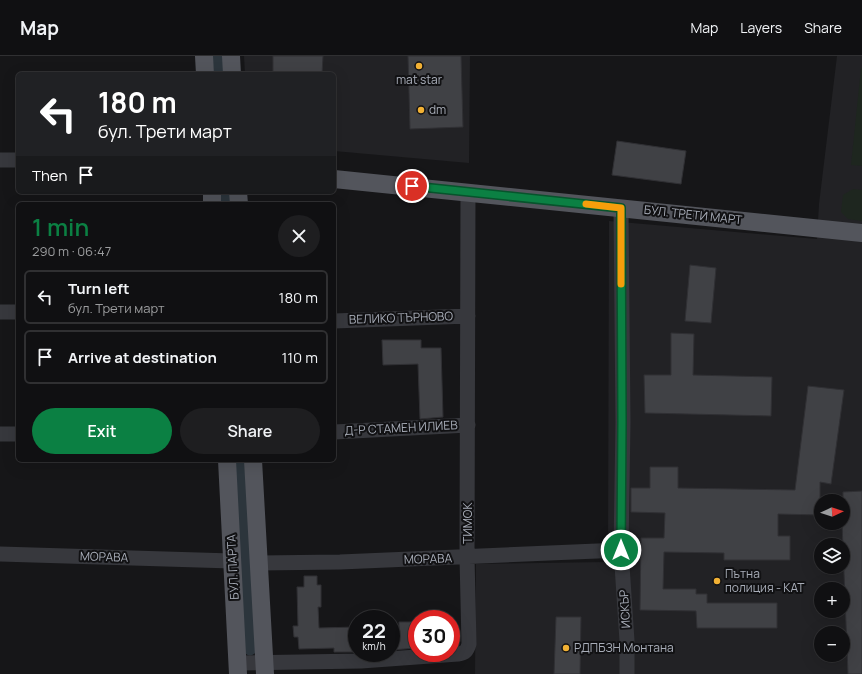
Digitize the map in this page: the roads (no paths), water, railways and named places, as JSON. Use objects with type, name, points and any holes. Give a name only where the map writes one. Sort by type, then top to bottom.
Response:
[{"type":"main road","points":[[204,56],[205,72]]},
{"type":"main road","points":[[231,56],[232,72]]},
{"type":"main road","name":"БУЛ. ТРЕТИ МАРТ","points":[[336,179],[862,233]]},
{"type":"main road","name":"БУЛ. ПАРТА","points":[[227,462],[238,668]]},
{"type":"main road","points":[[253,462],[265,668]]},
{"type":"street","points":[[0,160],[16,160]]},
{"type":"street","name":"ТИМОК","points":[[265,668],[463,653],[468,649],[468,192]]},
{"type":"street","name":"ИСКЪР","points":[[621,208],[621,550],[627,641],[627,674]]},
{"type":"street","points":[[0,312],[16,312]]},
{"type":"street","name":"ВЕЛИКО ТЪРНОВО","points":[[336,321],[468,316]]},
{"type":"street","name":"Д-Р СТАМЕН ИЛИЕВ","points":[[336,432],[468,425]]},
{"type":"street","points":[[0,434],[16,434]]},
{"type":"street","name":"МОРАВА","points":[[259,563],[340,562],[621,550]]},
{"type":"street","name":"МОРАВА","points":[[0,554],[232,560]]},
{"type":"street","points":[[238,668],[265,668]]},
{"type":"waterway","points":[[219,56],[220,72]]},
{"type":"waterway","points":[[225,198],[226,202]]},
{"type":"waterway","points":[[239,462],[250,649]]},
{"type":"place","name":"mat star","points":[[419,66]]},
{"type":"place","name":"dm","points":[[421,110]]},
{"type":"place","name":"Пътна полиция - КАТ","points":[[717,581]]},
{"type":"place","name":"РДПБЗН Монтана","points":[[566,648]]}]
